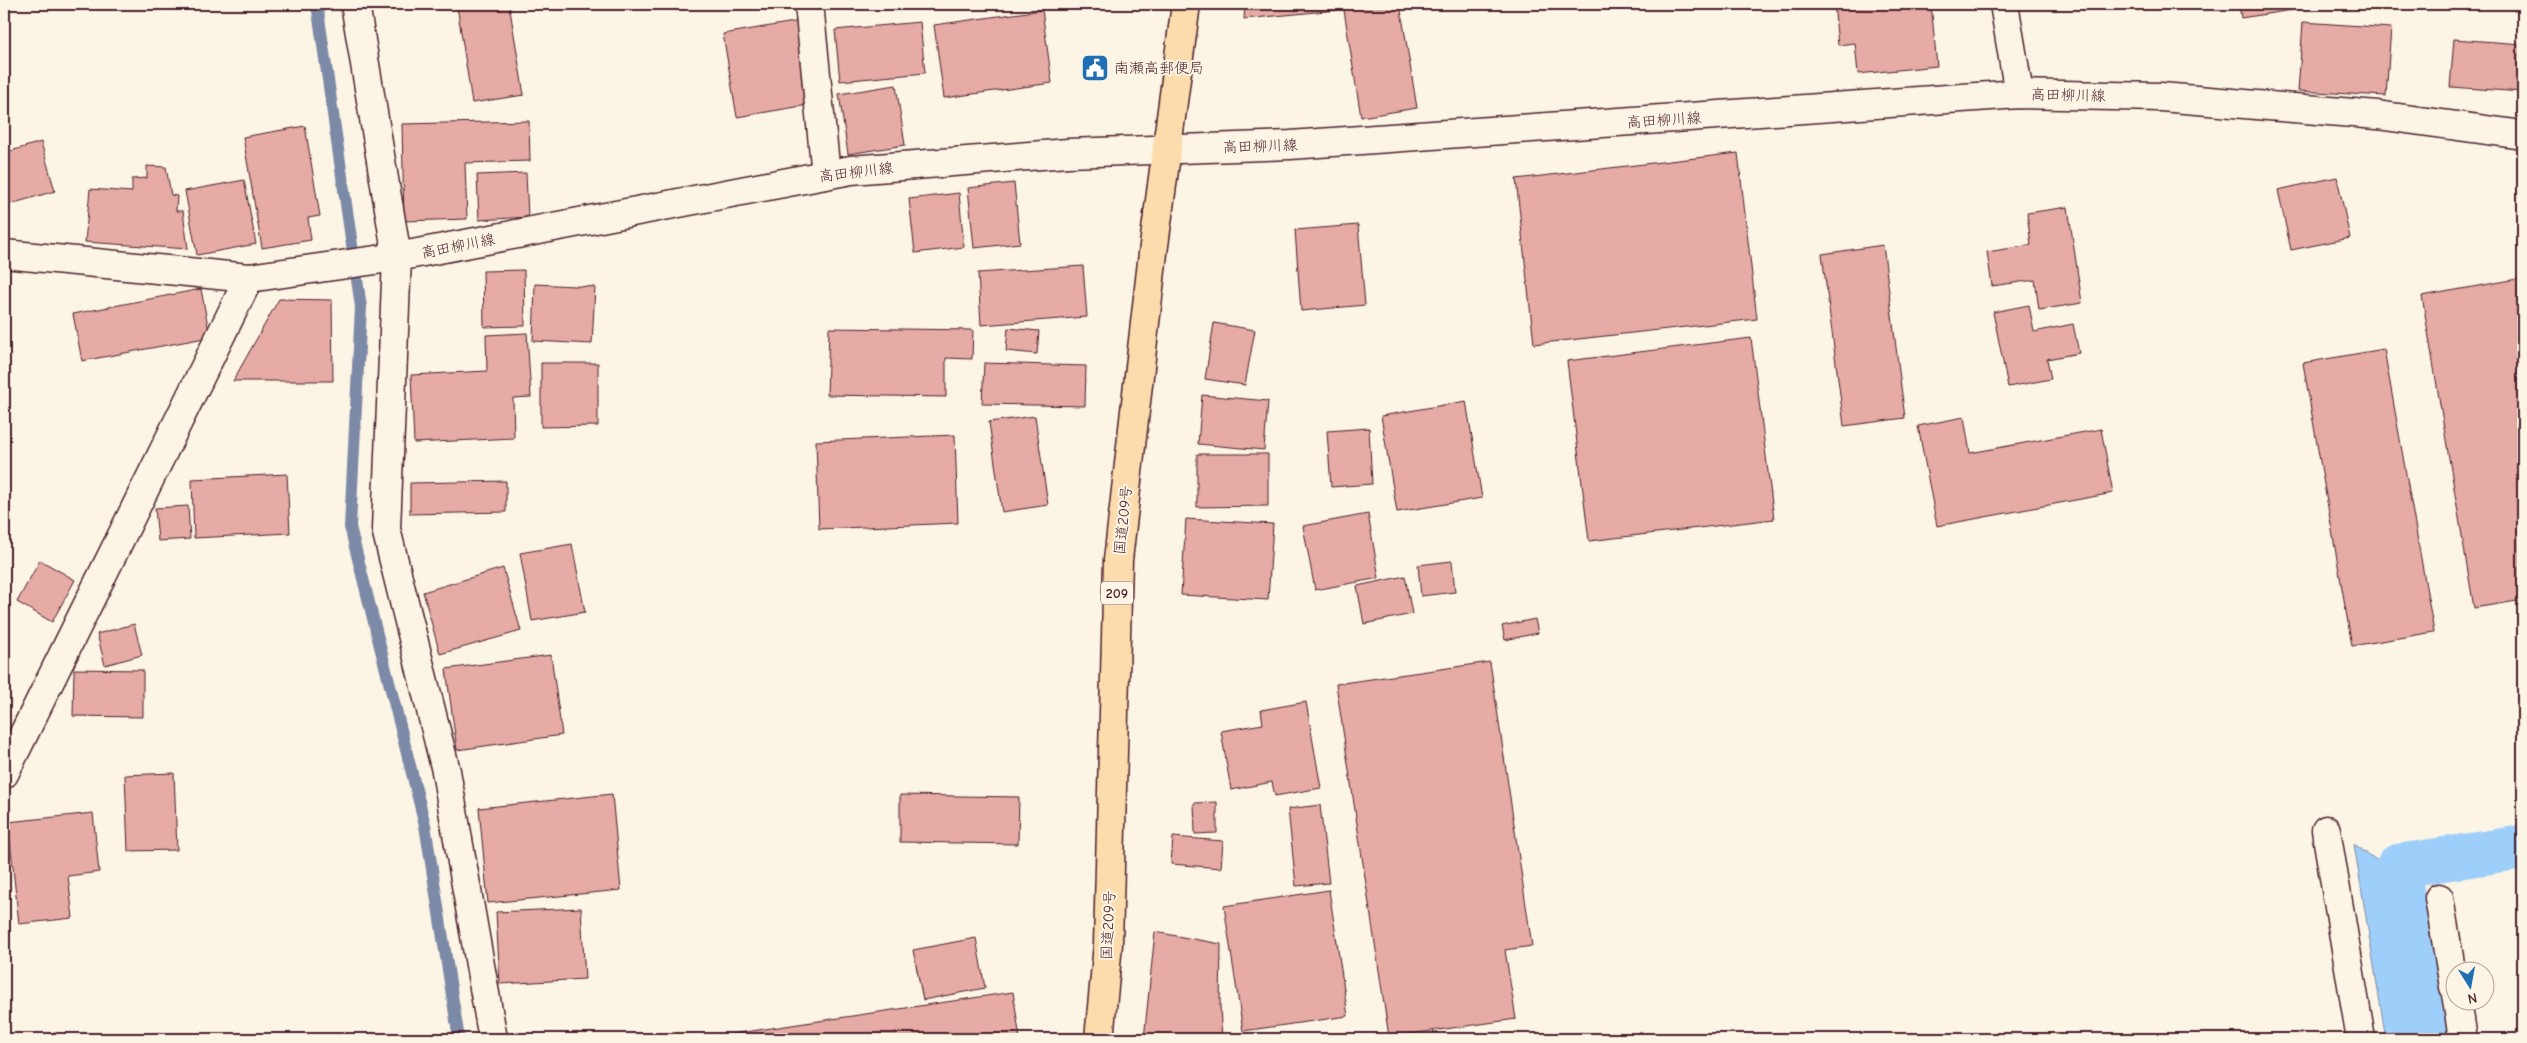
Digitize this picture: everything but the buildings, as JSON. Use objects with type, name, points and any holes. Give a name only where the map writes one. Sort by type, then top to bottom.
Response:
[{"type":"highway","name":"国道209号","points":[[1099,1039],[1108,944],[1118,560],[1154,253],[1186,4]]},
{"type":"main road","points":[[356,4],[384,259],[386,529],[446,771],[493,1039]]},
{"type":"main road","points":[[809,4],[826,175]]},
{"type":"main road","points":[[2004,4],[2019,94]]},
{"type":"main road","name":"高田柳川線","points":[[4,254],[249,278],[384,259],[852,170],[1068,153],[1330,142],[2019,94],[2180,99],[2376,115],[2523,134]]},
{"type":"main road","points":[[4,774],[249,278]]},
{"type":"main road","points":[[2326,830],[2361,1039]]},
{"type":"main road","points":[[2439,898],[2449,960]]},
{"type":"main road","points":[[2459,1010],[2464,1039]]},
{"type":"water","points":[[2354,844],[2424,894],[2447,1039],[2386,1039]]},
{"type":"waterway","points":[[317,4],[361,307],[350,527],[425,825],[459,1039]]},
{"type":"waterway","points":[[2426,1039],[2398,866],[2523,847]]},
{"type":"place","name":"南瀬高郵便局","points":[[1095,68]]}]
